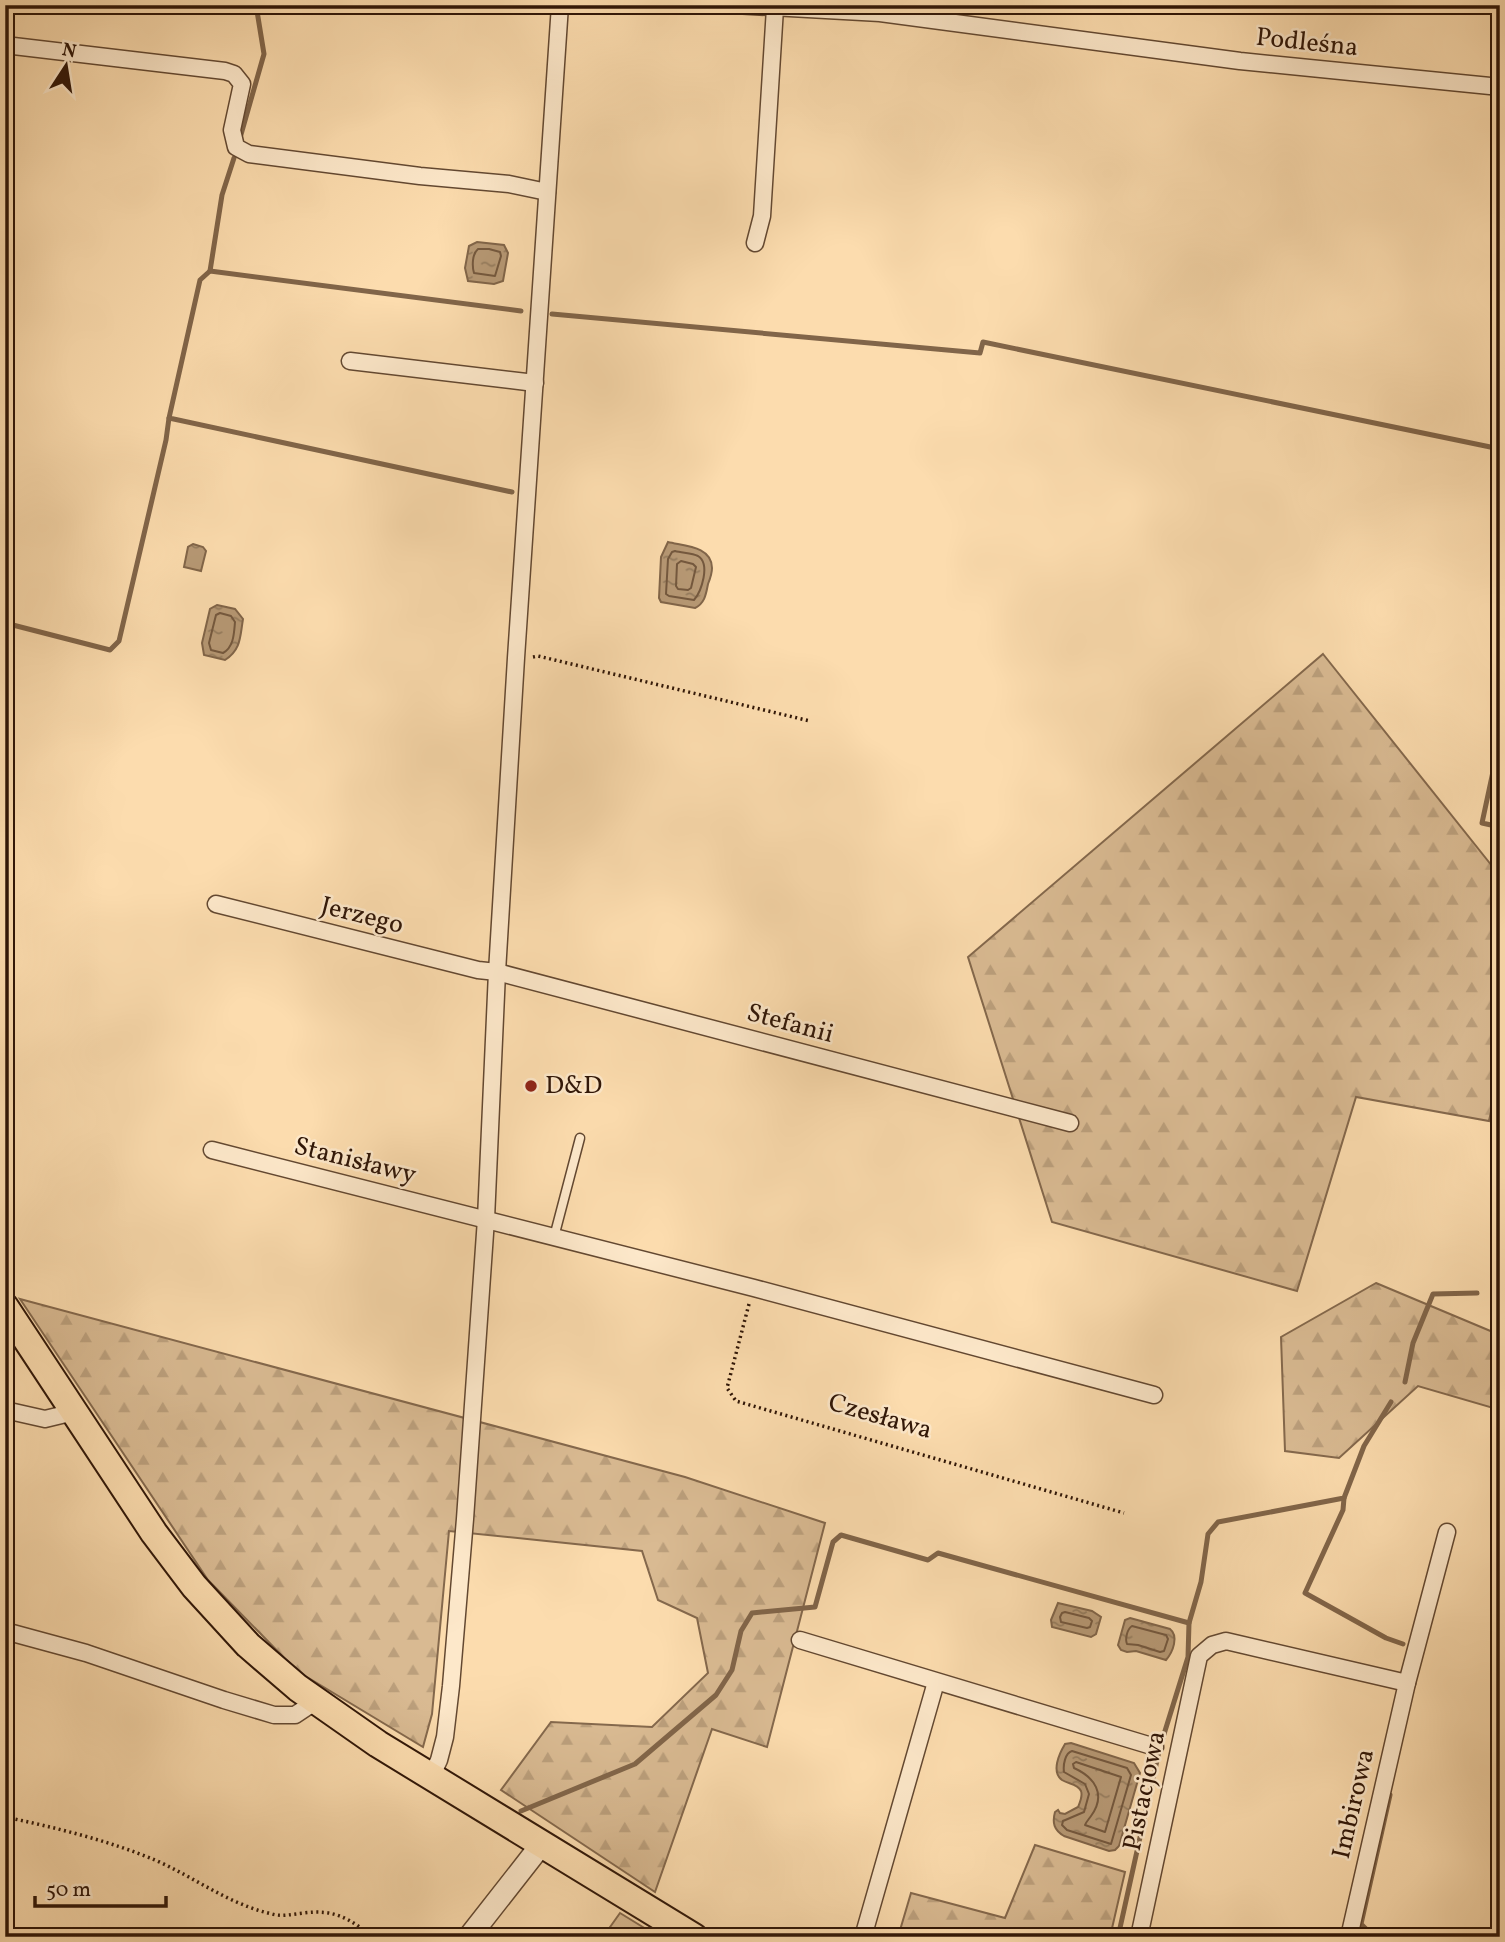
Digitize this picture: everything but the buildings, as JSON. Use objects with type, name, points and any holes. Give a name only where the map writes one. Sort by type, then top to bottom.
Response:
[{"type":"main road","points":[[5,1307],[154,1533],[194,1586],[248,1645],[298,1688],[377,1744],[694,1937]]},
{"type":"street","points":[[431,1777],[439,1760],[444,1737],[465,1519],[485,1219],[516,658],[560,5]]},
{"type":"street","name":"Podleśna","points":[[734,5],[880,13],[1240,61],[1500,87]]},
{"type":"street","points":[[755,243],[762,216],[775,8]]},
{"type":"street","points":[[5,45],[234,74],[242,84],[232,130],[236,147],[249,155],[509,184],[547,192]]},
{"type":"street","points":[[350,361],[535,383]]},
{"type":"street","name":"Jerzego","points":[[216,904],[478,970],[497,972]]},
{"type":"street","name":"Stefanii","points":[[497,972],[1070,1123]]},
{"type":"street","name":"Stanisławy","points":[[212,1150],[485,1219]]},
{"type":"street","points":[[485,1219],[1154,1395]]},
{"type":"street","points":[[5,1410],[45,1419],[74,1412]]},
{"type":"street","name":"Imbirowa","points":[[1349,1937],[1407,1683],[1447,1532]]},
{"type":"street","points":[[5,1631],[86,1653],[274,1715],[295,1715],[316,1701]]},
{"type":"street","points":[[800,1640],[1155,1747]]},
{"type":"street","name":"Pistacjowa","points":[[1139,1937],[1199,1656],[1212,1646],[1226,1641],[1407,1683]]},
{"type":"street","points":[[863,1937],[936,1682]]},
{"type":"street","points":[[469,1937],[541,1845]]},
{"type":"lane","points":[[554,1237],[580,1138]]},
{"type":"path","points":[[516,658],[538,656],[810,721]]},
{"type":"path","name":"Czesława","points":[[754,1289],[727,1388],[736,1401],[1124,1513]]},
{"type":"path","points":[[5,1817],[82,1836],[152,1859],[184,1873],[233,1902],[257,1910],[278,1916],[327,1912],[343,1917],[372,1937]]},
{"type":"green space","points":[[1323,654],[1500,876],[1500,1069],[1489,1121],[1356,1097],[1297,1291],[1052,1222],[968,957]]},
{"type":"green space","points":[[1376,1283],[1500,1335],[1500,1410],[1418,1386],[1339,1458],[1285,1451],[1281,1337]]},
{"type":"green space","points":[[20,1299],[685,1477],[825,1523],[767,1747],[712,1729],[655,1892],[501,1790],[551,1722],[652,1727],[708,1673],[697,1618],[658,1600],[642,1551],[449,1531],[432,1714],[423,1747],[297,1671],[208,1580]]},
{"type":"green space","points":[[1035,1845],[1125,1872],[1110,1937],[1037,1937],[1012,1930],[1009,1937],[898,1937],[911,1893],[1005,1918]]},
{"type":"green space","points":[[620,1913],[659,1937],[603,1937]]},
{"type":"water","points":[[477,242],[504,245],[508,253],[503,281],[494,284],[468,281],[465,268],[469,246]]},
{"type":"water","points":[[668,542],[696,548],[711,561],[712,572],[706,595],[695,608],[661,602],[659,598],[661,557]]},
{"type":"water","points":[[193,544],[206,551],[201,571],[184,567],[188,547]]},
{"type":"water","points":[[217,605],[235,609],[243,619],[237,647],[225,660],[204,655],[202,643],[210,609]]},
{"type":"water","points":[[1058,1603],[1092,1611],[1101,1617],[1096,1634],[1091,1637],[1052,1627],[1051,1620]]},
{"type":"water","points":[[1130,1618],[1173,1632],[1174,1644],[1166,1660],[1136,1651],[1121,1650],[1118,1645],[1125,1620]]},
{"type":"water","points":[[1071,1743],[1134,1763],[1140,1773],[1119,1846],[1115,1850],[1109,1851],[1064,1836],[1055,1826],[1055,1812],[1058,1810],[1065,1814],[1078,1807],[1082,1793],[1075,1785],[1062,1780],[1057,1772],[1060,1753],[1065,1744]]},
{"type":"waterway","points":[[240,138],[264,54],[256,5]]},
{"type":"waterway","points":[[210,271],[222,195],[234,158]]},
{"type":"waterway","points":[[512,492],[169,418],[200,280],[210,271],[521,311]]},
{"type":"waterway","points":[[552,314],[980,353],[983,342],[1500,449]]},
{"type":"waterway","points":[[5,623],[110,650],[119,641],[169,418]]},
{"type":"waterway","points":[[1500,739],[1482,823],[1500,827]]},
{"type":"waterway","points":[[1495,1286],[1500,1285]]},
{"type":"waterway","points":[[1405,1382],[1413,1343],[1433,1294],[1477,1293]]},
{"type":"waterway","points":[[1118,1937],[1160,1747],[1188,1657],[1189,1623],[1201,1582],[1208,1534],[1218,1522],[1344,1498],[1364,1446],[1391,1402]]},
{"type":"waterway","points":[[1344,1498],[1343,1510],[1305,1593],[1386,1638],[1403,1644]]},
{"type":"waterway","points":[[521,1811],[635,1764],[716,1695],[732,1670],[741,1631],[752,1613],[815,1607],[833,1542],[841,1535],[928,1560],[938,1553],[1189,1623]]},
{"type":"waterway","points":[[1374,1937],[1361,1924],[1390,1795]]},
{"type":"place","name":"D&D","points":[[531,1086]]}]
